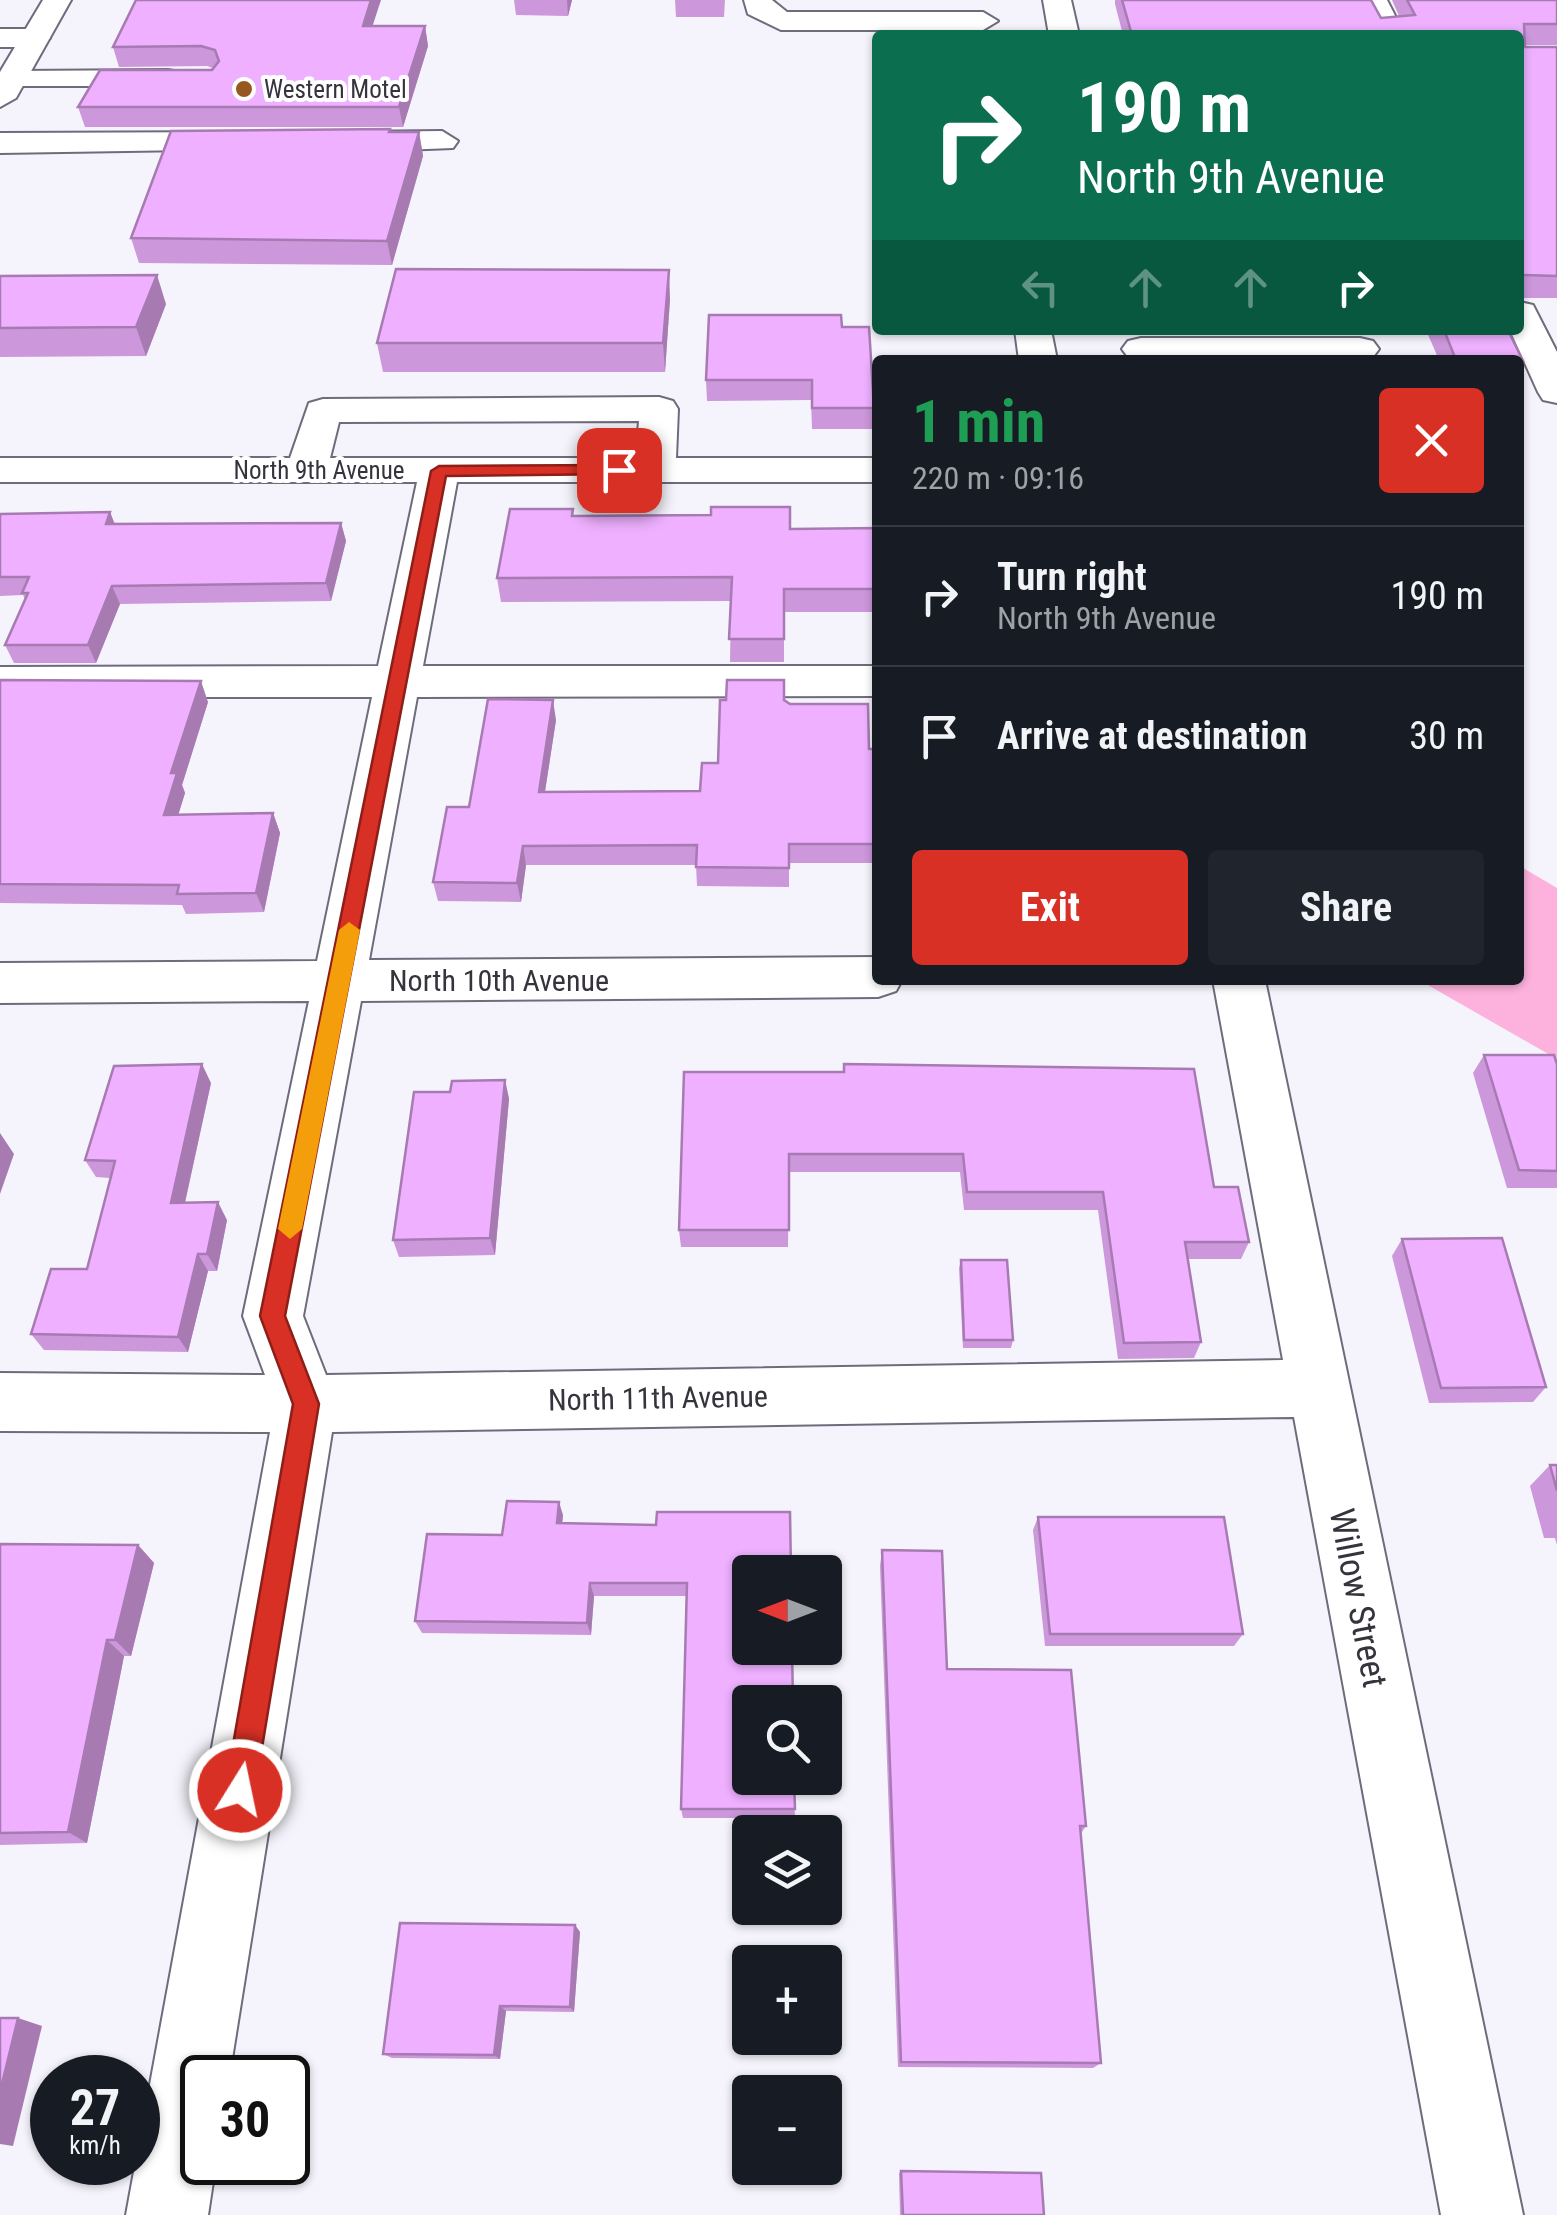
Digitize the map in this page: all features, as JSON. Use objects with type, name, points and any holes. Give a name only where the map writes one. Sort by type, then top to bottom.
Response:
[{"type":"street","points":[[5,89],[57,0]]},
{"type":"street","points":[[758,0],[758,8],[781,22],[983,19]]},
{"type":"street","points":[[1057,0],[1063,30]]},
{"type":"street","points":[[1374,0],[1388,30]]},
{"type":"street","points":[[0,38],[35,38]]},
{"type":"street","points":[[5,89],[206,80]]},
{"type":"street","points":[[322,142],[442,141]]},
{"type":"street","points":[[0,143],[282,142]]},
{"type":"street","points":[[1524,321],[1557,392]]},
{"type":"street","points":[[1140,346],[1360,350]]},
{"type":"street","points":[[308,470],[323,410],[659,409],[655,470]]},
{"type":"street","name":"North 9th Avenue","points":[[0,470],[872,470]]},
{"type":"street","points":[[168,2215],[306,1404],[273,1316],[439,471]]},
{"type":"street","points":[[0,682],[872,681]]},
{"type":"street","name":"North 10th Avenue","points":[[0,983],[872,977]]},
{"type":"street","name":"Willow Street","points":[[1240,985],[1316,1388],[1482,2215]]},
{"type":"street","name":"North 11th Avenue","points":[[0,1402],[306,1404],[1316,1388]]},
{"type":"shaded area","points":[[1524,868],[1557,888],[1557,1059],[1428,985],[1524,985]]},
{"type":"building","points":[[136,0],[371,0],[363,26],[425,26],[399,107],[78,107],[100,70],[212,70],[219,61],[215,50],[201,46],[113,47]]},
{"type":"building","points":[[1122,0],[1371,0],[1381,18],[1415,15],[1407,0],[1557,0],[1557,24],[1524,24],[1525,47],[1557,47],[1557,276],[1524,275],[1524,30],[1131,30]]},
{"type":"building","points":[[390,129],[389,132],[419,132],[387,241],[131,238],[171,131]]},
{"type":"building","points":[[396,269],[669,270],[663,343],[377,343]]},
{"type":"building","points":[[157,275],[136,327],[0,328],[0,276]]},
{"type":"building","points":[[709,315],[841,315],[842,327],[869,327],[872,408],[812,408],[812,380],[706,380]]},
{"type":"building","points":[[1446,335],[1510,335],[1520,355],[1454,355]]},
{"type":"building","points":[[711,507],[790,507],[790,529],[872,528],[872,589],[784,589],[784,639],[729,639],[732,577],[497,578],[510,509],[573,509],[572,516],[711,515]]},
{"type":"building","points":[[110,512],[106,524],[341,523],[326,583],[112,586],[88,645],[5,645],[28,593],[22,593],[29,577],[0,577],[0,514]]},
{"type":"building","points":[[0,680],[201,681],[171,773],[177,773],[164,815],[273,813],[256,893],[177,894],[179,885],[0,884]]},
{"type":"building","points":[[727,680],[784,680],[784,700],[790,704],[868,704],[872,844],[789,844],[789,868],[696,867],[697,845],[523,846],[517,883],[433,882],[447,807],[469,807],[488,699],[553,700],[539,792],[700,791],[702,763],[718,763],[720,700],[726,700]]},
{"type":"building","points":[[1484,1055],[1554,1055],[1557,1171],[1519,1170]]},
{"type":"building","points":[[202,1064],[171,1203],[218,1202],[207,1254],[198,1254],[178,1337],[31,1334],[51,1269],[87,1269],[115,1161],[85,1160],[114,1066]]},
{"type":"building","points":[[844,1064],[1194,1069],[1214,1187],[1238,1187],[1249,1242],[1185,1242],[1201,1342],[1124,1343],[1103,1192],[967,1192],[963,1154],[789,1154],[789,1230],[679,1230],[684,1072],[844,1072]]},
{"type":"building","points":[[505,1080],[490,1238],[393,1240],[414,1092],[450,1092],[452,1081]]},
{"type":"building","points":[[1502,1238],[1546,1387],[1441,1388],[1402,1239]]},
{"type":"building","points":[[961,1260],[1007,1260],[1013,1340],[964,1340]]},
{"type":"building","points":[[1550,1465],[1557,1465],[1557,1491]]},
{"type":"building","points":[[507,1501],[559,1502],[557,1523],[656,1525],[657,1512],[790,1512],[791,1555],[732,1555],[732,1665],[792,1665],[793,1685],[732,1685],[732,1795],[795,1795],[795,1809],[681,1809],[687,1583],[590,1583],[587,1623],[415,1621],[427,1534],[502,1535]]},
{"type":"building","points":[[1038,1517],[1224,1517],[1243,1634],[1050,1634]]},
{"type":"building","points":[[0,1544],[138,1545],[115,1640],[107,1640],[68,1832],[0,1833]]},
{"type":"building","points":[[882,1550],[942,1551],[947,1669],[1071,1670],[1086,1826],[1080,1826],[1101,2063],[901,2062]]},
{"type":"building","points":[[400,1923],[575,1925],[570,2007],[500,2006],[494,2055],[383,2054]]},
{"type":"building","points":[[0,2018],[18,2018],[0,2092]]},
{"type":"building","points":[[901,2171],[1041,2173],[1044,2215],[903,2215]]},
{"type":"slow traffic","points":[[290,1229],[349,930]]},
{"type":"place","name":"Western Motel","points":[[244,89]]},
{"type":"route","points":[[240,1790],[306,1404],[273,1316],[439,471],[619,470]]}]
